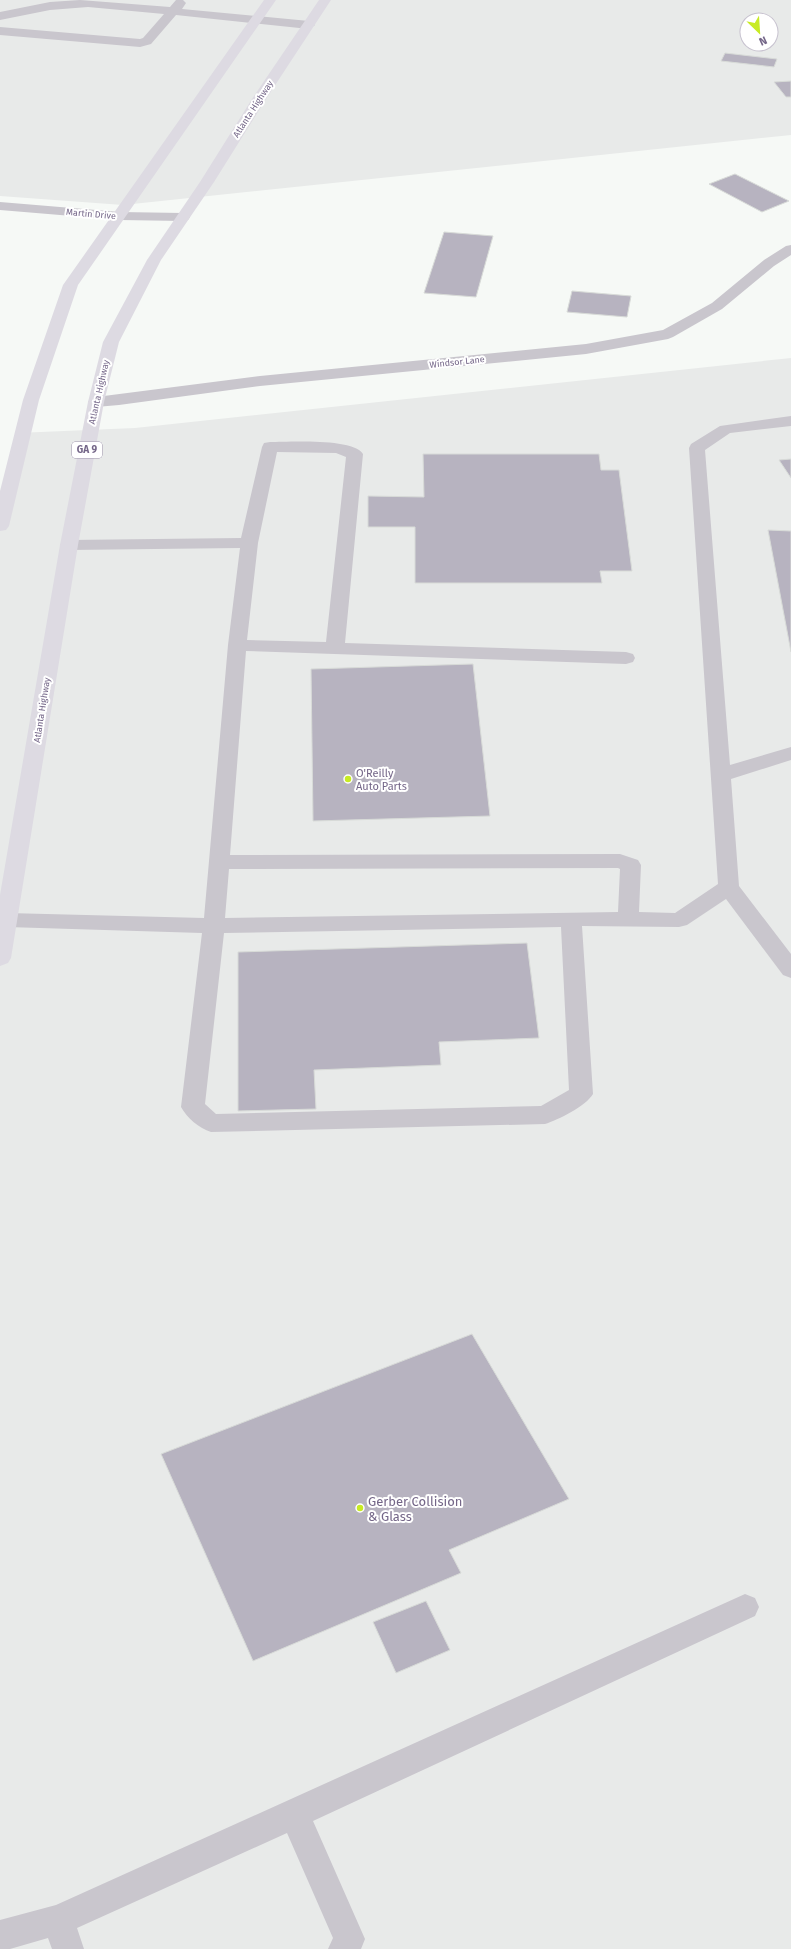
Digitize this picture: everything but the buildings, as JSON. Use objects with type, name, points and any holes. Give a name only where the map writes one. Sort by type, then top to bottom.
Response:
[{"type":"main road","points":[[0,526],[31,400],[71,285],[270,0]]},
{"type":"main road","name":"Atlanta Highway","points":[[0,958],[69,545],[96,402],[111,342],[154,260],[325,0]]},
{"type":"street","points":[[0,31],[140,43],[147,41],[174,12],[182,0]]},
{"type":"street","points":[[0,16],[50,6],[111,2],[174,12],[309,25]]},
{"type":"street","name":"Martin Drive","points":[[0,206],[120,216],[183,217]]},
{"type":"street","name":"Windsor Lane","points":[[96,402],[260,381],[586,349],[668,334],[717,306],[769,263],[791,249]]},
{"type":"street","points":[[791,421],[726,429],[697,448],[729,887],[791,970]]},
{"type":"street","points":[[335,648],[355,454],[338,448],[270,447],[249,543],[237,644],[214,926],[193,1107],[210,1123],[545,1115],[581,1094],[571,919]]},
{"type":"street","points":[[69,545],[249,543]]},
{"type":"street","points":[[237,644],[626,658]]},
{"type":"street","points":[[721,775],[791,753]]},
{"type":"street","points":[[220,862],[620,861],[631,866],[628,920]]},
{"type":"street","points":[[7,920],[214,926],[571,919],[679,920],[729,887]]},
{"type":"street","points":[[0,1936],[58,1920],[294,1814],[745,1607]]},
{"type":"street","points":[[294,1814],[349,1939],[344,1949]]},
{"type":"street","points":[[58,1920],[68,1949]]},
{"type":"shaded area","points":[[0,0],[791,0],[791,135],[123,205],[0,196]]},
{"type":"shaded area","points":[[791,358],[791,1949],[0,1949],[0,509],[17,433],[135,428]]},
{"type":"place","name":"O'Reilly Auto Parts","points":[[348,779]]},
{"type":"place","name":"Gerber Collision & Glass","points":[[360,1508]]}]
